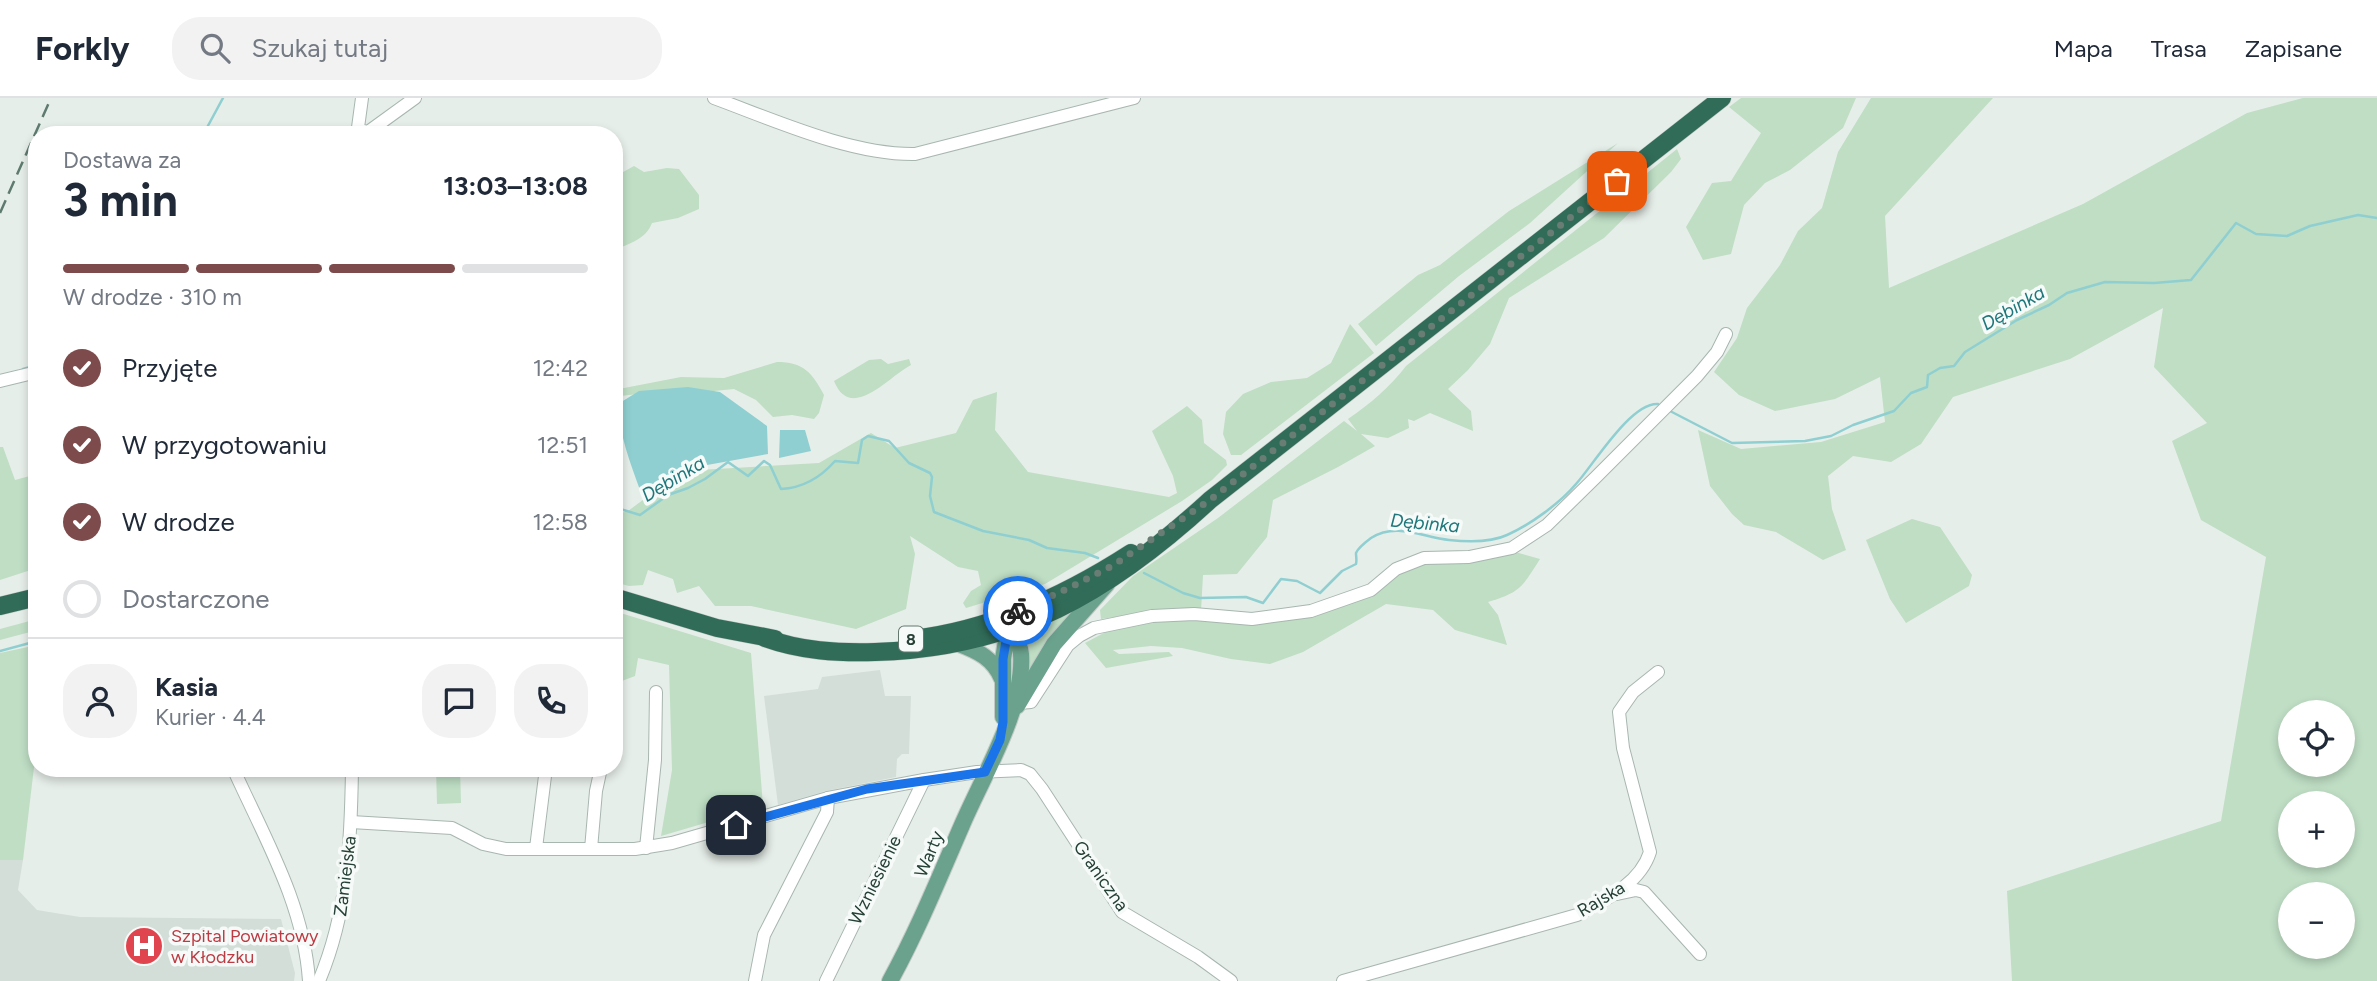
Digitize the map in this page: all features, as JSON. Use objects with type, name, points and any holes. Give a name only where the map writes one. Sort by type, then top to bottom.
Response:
[{"type":"highway","name":"8","points":[[814,646],[919,638],[1006,623],[1059,609],[1108,583],[1132,559],[1722,98]]},
{"type":"highway","name":"8","points":[[623,600],[695,622],[765,638],[814,646],[885,652],[959,644],[1132,559]]},
{"type":"highway","points":[[0,606],[28,599]]},
{"type":"main road","points":[[1016,709],[1054,644],[1108,583]]},
{"type":"main road","name":"Warty","points":[[890,981],[925,912],[985,772],[1016,709],[1021,654],[1018,642],[1006,623]]},
{"type":"main road","name":"Warty","points":[[1000,740],[1004,711],[1002,680],[1006,623]]},
{"type":"main road","points":[[959,644],[986,657],[1002,680]]},
{"type":"street","points":[[359,126],[362,98]]},
{"type":"street","points":[[376,126],[415,98]]},
{"type":"street","points":[[714,98],[793,127],[853,145],[900,154],[915,154],[1134,98]]},
{"type":"street","points":[[1016,709],[1031,702],[1068,645],[1094,628],[1153,616],[1194,614],[1252,619],[1311,611],[1371,590],[1396,569],[1424,558],[1469,557],[1513,548],[1548,525],[1697,376],[1717,352],[1726,334]]},
{"type":"street","points":[[0,381],[28,374]]},
{"type":"street","name":"Rajska","points":[[1343,981],[1577,915],[1612,896],[1633,880],[1646,865],[1650,852],[1623,748],[1619,712],[1633,692],[1658,672]]},
{"type":"street","points":[[646,848],[655,760],[656,692]]},
{"type":"street","name":"Graniczna","points":[[985,772],[1021,770],[1030,774],[1082,847],[1122,912],[1198,957],[1231,981]]},
{"type":"street","points":[[351,822],[452,828],[483,844],[506,849],[646,848],[828,798],[985,772]]},
{"type":"street","points":[[237,777],[288,889],[302,929],[309,981]]},
{"type":"street","name":"Zamiejska","points":[[319,981],[337,930],[346,877],[352,777]]},
{"type":"street","points":[[536,848],[545,777]]},
{"type":"street","points":[[591,849],[599,777]]},
{"type":"street","name":"Wzniesienie","points":[[826,981],[924,780]]},
{"type":"street","points":[[755,981],[764,935],[827,812],[828,798]]},
{"type":"street","points":[[1612,896],[1636,890],[1644,892],[1700,954]]},
{"type":"street","points":[[307,960],[321,963],[327,960]]},
{"type":"shaded area","points":[[880,670],[885,696],[911,696],[909,754],[902,754],[897,759],[896,777],[826,791],[778,805],[764,696],[818,689],[822,677]]},
{"type":"shaded area","name":"Szpital Powiatowy w Kłodzku","points":[[0,860],[23,860],[18,890],[37,910],[80,917],[281,919],[295,973],[294,981],[0,981]]},
{"type":"green space","points":[[1741,98],[1856,98],[1843,128],[1790,170],[1765,183],[1744,205],[1731,254],[1703,260],[1686,227],[1712,183],[1731,181],[1761,133],[1729,107]]},
{"type":"green space","points":[[1871,98],[1993,98],[1885,216],[1889,288],[2083,204],[2247,113],[2303,98],[2377,98],[2377,981],[2012,981],[2007,891],[2221,821],[2266,557],[2201,520],[2172,441],[2207,423],[2154,367],[2163,308],[2070,359],[1953,397],[1921,444],[1891,462],[1853,456],[1828,476],[1832,509],[1846,550],[1823,560],[1776,532],[1744,525],[1710,486],[1698,430],[1741,449],[1821,442],[1885,422],[1880,377],[1835,399],[1775,411],[1739,395],[1714,372],[1737,338],[1747,308],[1780,265],[1798,231],[1822,208],[1838,152]]},
{"type":"green space","points":[[1618,143],[1530,223],[1459,276],[1376,346],[1358,324],[1418,275],[1440,265],[1509,211]]},
{"type":"green space","points":[[1677,149],[1681,159],[1671,172],[1604,238],[1509,298],[1490,344],[1448,389],[1471,411],[1473,431],[1430,413],[1414,421],[1408,419],[1409,428],[1388,438],[1361,434],[1375,446],[1273,500],[1267,537],[1237,574],[1203,575],[1201,611],[1150,612],[1101,619],[1100,610],[1133,576],[1218,518],[1344,421],[1357,431],[1348,419],[1379,395],[1406,366]]},
{"type":"green space","points":[[634,166],[644,172],[679,169],[699,195],[699,209],[678,218],[652,223],[641,237],[623,246],[623,172]]},
{"type":"green space","points":[[1350,324],[1374,353],[1241,455],[1231,455],[1223,434],[1226,412],[1243,394],[1271,382],[1307,378],[1331,363]]},
{"type":"green space","points":[[881,359],[888,364],[909,359],[911,365],[871,393],[850,398],[841,393],[834,381],[869,360]]},
{"type":"green space","points":[[777,362],[786,362],[800,366],[811,374],[824,395],[819,413],[814,419],[792,415],[773,417],[756,400],[734,389],[623,396],[623,388],[681,377],[724,378]]},
{"type":"green space","points":[[997,392],[995,430],[1028,472],[1169,497],[1177,493],[1173,476],[1152,431],[1187,406],[1202,420],[1204,443],[1226,460],[1227,465],[1212,480],[1182,501],[1045,584],[966,608],[963,603],[971,591],[981,585],[978,571],[958,567],[910,536],[915,554],[906,609],[856,629],[751,606],[715,606],[699,586],[677,593],[673,579],[648,570],[643,585],[623,584],[623,512],[682,471],[819,463],[871,433],[895,448],[956,433],[973,400]]},
{"type":"green space","points":[[0,447],[3,447],[15,480],[28,476],[28,571],[0,580]]},
{"type":"green space","points":[[1912,519],[1940,527],[1972,575],[1969,586],[1906,623],[1890,599],[1866,540]]},
{"type":"green space","points":[[1515,552],[1540,559],[1520,587],[1508,595],[1488,602],[1498,615],[1507,645],[1455,630],[1433,610],[1386,604],[1303,652],[1270,664],[1182,648],[1151,646],[1113,650],[1119,654],[1169,652],[1173,656],[1106,668],[1085,643],[1115,627],[1152,621],[1195,619],[1278,622],[1314,615],[1399,572],[1426,564],[1470,563]]},
{"type":"green space","points":[[1093,597],[1027,680],[1018,631]]},
{"type":"green space","points":[[623,614],[751,653],[763,806],[661,836],[672,770],[669,665],[638,658],[635,676],[623,681]]},
{"type":"green space","points":[[28,621],[28,633],[0,640],[0,629]]},
{"type":"green space","points":[[28,647],[28,777],[33,777],[23,860],[0,860],[0,653]]},
{"type":"green space","points":[[436,777],[460,777],[461,803],[437,804]]},
{"type":"water","points":[[688,387],[720,392],[767,426],[768,454],[696,467],[640,490],[623,437],[623,401],[639,391]]},
{"type":"water","points":[[780,430],[805,430],[811,451],[779,458]]},
{"type":"waterway","points":[[208,126],[223,98]]},
{"type":"waterway","name":"Dębinka","points":[[1670,411],[1732,443],[1805,441],[1831,436],[1853,425],[1894,411],[1911,393],[1927,387],[1928,375],[1940,368],[1954,366],[1965,352],[2067,293],[2105,282],[2154,283],[2191,280],[2236,223],[2256,234],[2287,236],[2310,226],[2358,215],[2377,218]]},
{"type":"waterway","points":[[23,369],[28,368]]},
{"type":"waterway","name":"Dębinka","points":[[1144,573],[1183,593],[1200,598],[1246,597],[1263,603],[1281,579],[1297,581],[1320,593],[1342,571],[1356,564],[1356,553],[1359,549],[1380,533],[1400,531],[1464,541],[1500,538],[1516,531],[1553,506],[1576,484],[1625,423],[1647,406],[1658,404]]},
{"type":"waterway","name":"Dębinka","points":[[623,510],[640,515],[668,495],[705,479],[728,462],[748,476],[764,461],[770,465],[781,489],[804,484],[824,472],[835,461],[858,463],[862,440],[868,436],[889,441],[909,463],[930,473],[930,496],[934,512],[983,531],[1098,558]]},
{"type":"waterway","name":"Dębinka","points":[[0,651],[28,643]]},
{"type":"railway","points":[[39,126],[51,98]]},
{"type":"railway","points":[[0,213],[28,150]]},
{"type":"way so far","points":[[1018,611],[1112,566],[1210,500],[1617,181]]},
{"type":"place","name":"Szpital Powiatowy w Kłodzku","points":[[144,946]]},
{"type":"route","points":[[736,825],[867,789],[985,772],[1000,740],[1003,722],[1003,649],[1008,629],[1004,617],[1018,611]]}]
